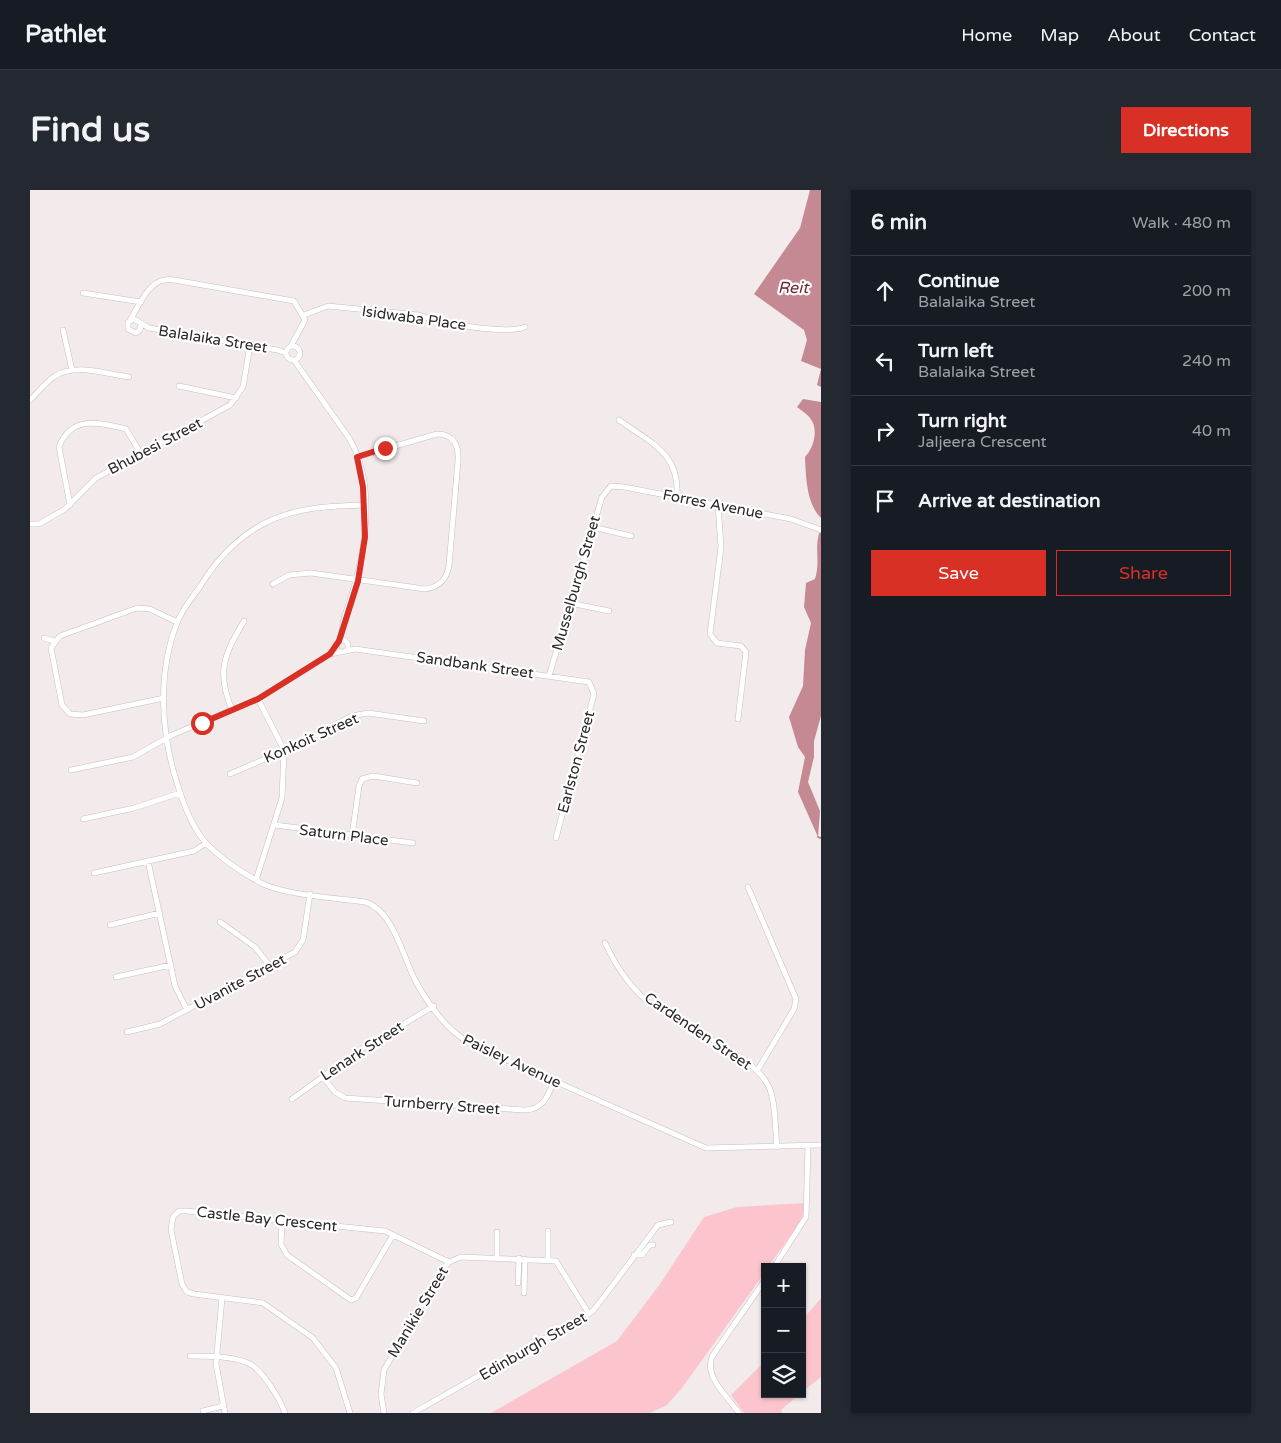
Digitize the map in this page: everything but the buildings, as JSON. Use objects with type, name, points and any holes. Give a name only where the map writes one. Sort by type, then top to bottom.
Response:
[{"type":"street","points":[[136,319],[141,324],[139,330],[133,333],[128,330],[127,325],[151,286],[169,279],[292,300],[297,303],[304,315],[304,324],[298,337],[288,349],[288,358],[301,366],[350,438],[357,457],[364,506],[365,537],[358,581],[345,616],[342,641],[343,651]]},
{"type":"street","points":[[83,293],[141,302]]},
{"type":"street","name":"Isidwaba Place","points":[[304,315],[330,306],[419,315],[432,320],[508,331],[525,327]]},
{"type":"street","points":[[136,319],[137,309]]},
{"type":"street","points":[[130,320],[136,319]]},
{"type":"street","name":"Balalaika Street","points":[[141,324],[149,328],[277,350],[288,349]]},
{"type":"street","name":"Balalaika Street","points":[[139,330],[149,328]]},
{"type":"street","points":[[63,330],[72,370]]},
{"type":"street","points":[[298,337],[297,347],[301,366]]},
{"type":"street","points":[[179,386],[236,398],[243,387],[250,345]]},
{"type":"street","points":[[288,349],[297,347]]},
{"type":"street","points":[[294,360],[299,356]]},
{"type":"street","points":[[30,400],[55,376],[72,370],[129,378]]},
{"type":"street","name":"Bhubesi Street","points":[[30,524],[41,523],[70,505],[96,478],[226,408],[236,398]]},
{"type":"street","points":[[618,420],[668,456],[677,475],[677,497]]},
{"type":"street","points":[[70,505],[59,447],[63,439],[78,425],[88,422],[126,429],[141,454]]},
{"type":"street","points":[[273,584],[288,575],[306,573],[420,589],[435,587],[443,582],[449,565],[458,451],[456,443],[449,436],[437,434],[357,457]]},
{"type":"street","name":"Forres Avenue","points":[[605,491],[617,486],[791,519],[820,529]]},
{"type":"street","name":"Musselburgh Street","points":[[549,676],[592,527],[605,491]]},
{"type":"street","points":[[718,504],[721,547],[710,634],[717,643],[741,646],[746,652],[738,719]]},
{"type":"street","name":"Paisley Avenue","points":[[364,506],[324,506],[292,513],[272,520],[248,533],[215,563],[177,622],[168,661],[164,698],[166,739],[180,793],[192,821],[206,843],[256,880],[272,887],[365,902],[378,909],[395,934],[418,985],[449,1028],[462,1038],[706,1148],[821,1145]]},
{"type":"street","points":[[592,527],[631,536]]},
{"type":"street","points":[[570,604],[609,611]]},
{"type":"street","points":[[164,698],[83,715],[70,714],[64,709],[60,699],[52,656],[54,641],[63,635],[137,608],[150,609],[177,622]]},
{"type":"street","points":[[232,710],[224,691],[222,678],[231,644],[244,622]]},
{"type":"street","points":[[44,638],[54,641]]},
{"type":"street","points":[[342,641],[355,649]]},
{"type":"street","points":[[342,641],[343,651]]},
{"type":"street","points":[[71,770],[132,757],[166,739],[258,699],[330,654],[342,641]]},
{"type":"street","name":"Sandbank Street","points":[[343,651],[355,649],[585,681],[593,687]]},
{"type":"street","points":[[330,654],[343,651]]},
{"type":"street","name":"Earlston Street","points":[[556,838],[592,702],[593,687]]},
{"type":"street","points":[[256,880],[275,826],[282,798],[284,750],[258,699]]},
{"type":"street","name":"Konkoit Street","points":[[230,774],[358,714],[424,720]]},
{"type":"street","points":[[352,836],[359,786],[362,779],[373,776],[417,782]]},
{"type":"street","points":[[83,819],[134,808],[180,793]]},
{"type":"street","name":"Saturn Place","points":[[275,826],[413,844]]},
{"type":"street","points":[[94,873],[198,850],[206,843]]},
{"type":"street","points":[[148,861],[177,990],[187,1010]]},
{"type":"street","points":[[748,887],[795,996],[794,1009],[757,1071],[770,1089],[777,1147]]},
{"type":"street","name":"Uvanite Street","points":[[127,1032],[157,1026],[295,952],[301,945],[310,894]]},
{"type":"street","points":[[110,924],[160,913]]},
{"type":"street","points":[[220,922],[255,947],[270,966]]},
{"type":"street","name":"Cardenden Street","points":[[605,943],[616,964],[648,1002],[749,1064],[757,1071]]},
{"type":"street","points":[[116,977],[171,965]]},
{"type":"street","name":"Lenark Street","points":[[292,1098],[363,1048],[434,1006]]},
{"type":"street","name":"Turnberry Street","points":[[323,1077],[335,1092],[346,1098],[524,1110],[532,1110],[542,1104],[554,1081]]},
{"type":"street","points":[[777,1263],[806,1217],[808,1146]]},
{"type":"street","name":"Castle Bay Crescent","points":[[350,1413],[336,1368],[313,1338],[266,1304],[192,1294],[184,1288],[171,1230],[174,1214],[182,1210],[379,1231],[393,1235],[449,1262]]},
{"type":"street","points":[[282,1220],[281,1242],[287,1255],[351,1300],[356,1298],[393,1235]]},
{"type":"street","name":"Edinburgh Street","points":[[413,1413],[596,1309],[658,1225],[671,1222]]},
{"type":"street","points":[[548,1231],[548,1260],[559,1263],[589,1314]]},
{"type":"street","points":[[497,1232],[497,1258]]},
{"type":"street","points":[[634,1256],[642,1255],[652,1245]]},
{"type":"street","name":"Manikie Street","points":[[384,1413],[380,1394],[385,1368],[449,1262],[461,1257],[548,1260]]},
{"type":"street","points":[[518,1283],[522,1259]]},
{"type":"street","points":[[522,1259],[524,1293]]},
{"type":"street","points":[[739,1413],[712,1376],[710,1364],[713,1355],[761,1286]]},
{"type":"street","points":[[222,1298],[216,1372],[225,1413]]},
{"type":"street","points":[[190,1356],[247,1363],[255,1368],[280,1400],[285,1413]]},
{"type":"street","points":[[203,1411],[223,1406]]},
{"type":"shaded area","points":[[805,1203],[802,1219],[771,1263],[761,1263],[761,1278],[682,1388],[667,1405],[650,1413],[491,1413],[617,1341],[660,1284],[704,1217],[737,1207]]},
{"type":"shaded area","points":[[821,1298],[821,1377],[806,1389],[806,1353],[806,1315]]},
{"type":"shaded area","points":[[761,1365],[761,1398],[795,1398],[781,1410],[782,1413],[744,1413],[731,1395]]},
{"type":"water","name":"Reit","points":[[810,190],[821,190],[821,369],[801,361],[807,340],[804,330],[754,294],[800,228]]},
{"type":"water","points":[[821,369],[821,387],[817,385]]},
{"type":"water","points":[[803,399],[821,402],[821,518],[812,505],[808,489],[805,457],[811,449],[815,433],[813,422],[797,407]]},
{"type":"water","points":[[821,528],[821,716],[814,741],[814,757],[808,782],[820,811],[818,837],[798,792],[805,757],[798,747],[789,717],[803,686],[805,650],[811,623],[804,607],[806,583],[815,579],[817,572],[818,542]]},
{"type":"route","points":[[202,723],[258,699],[330,654],[336,646],[342,635],[344,620],[358,581],[362,557],[365,528],[364,506],[363,487],[357,457],[385,448]]}]
